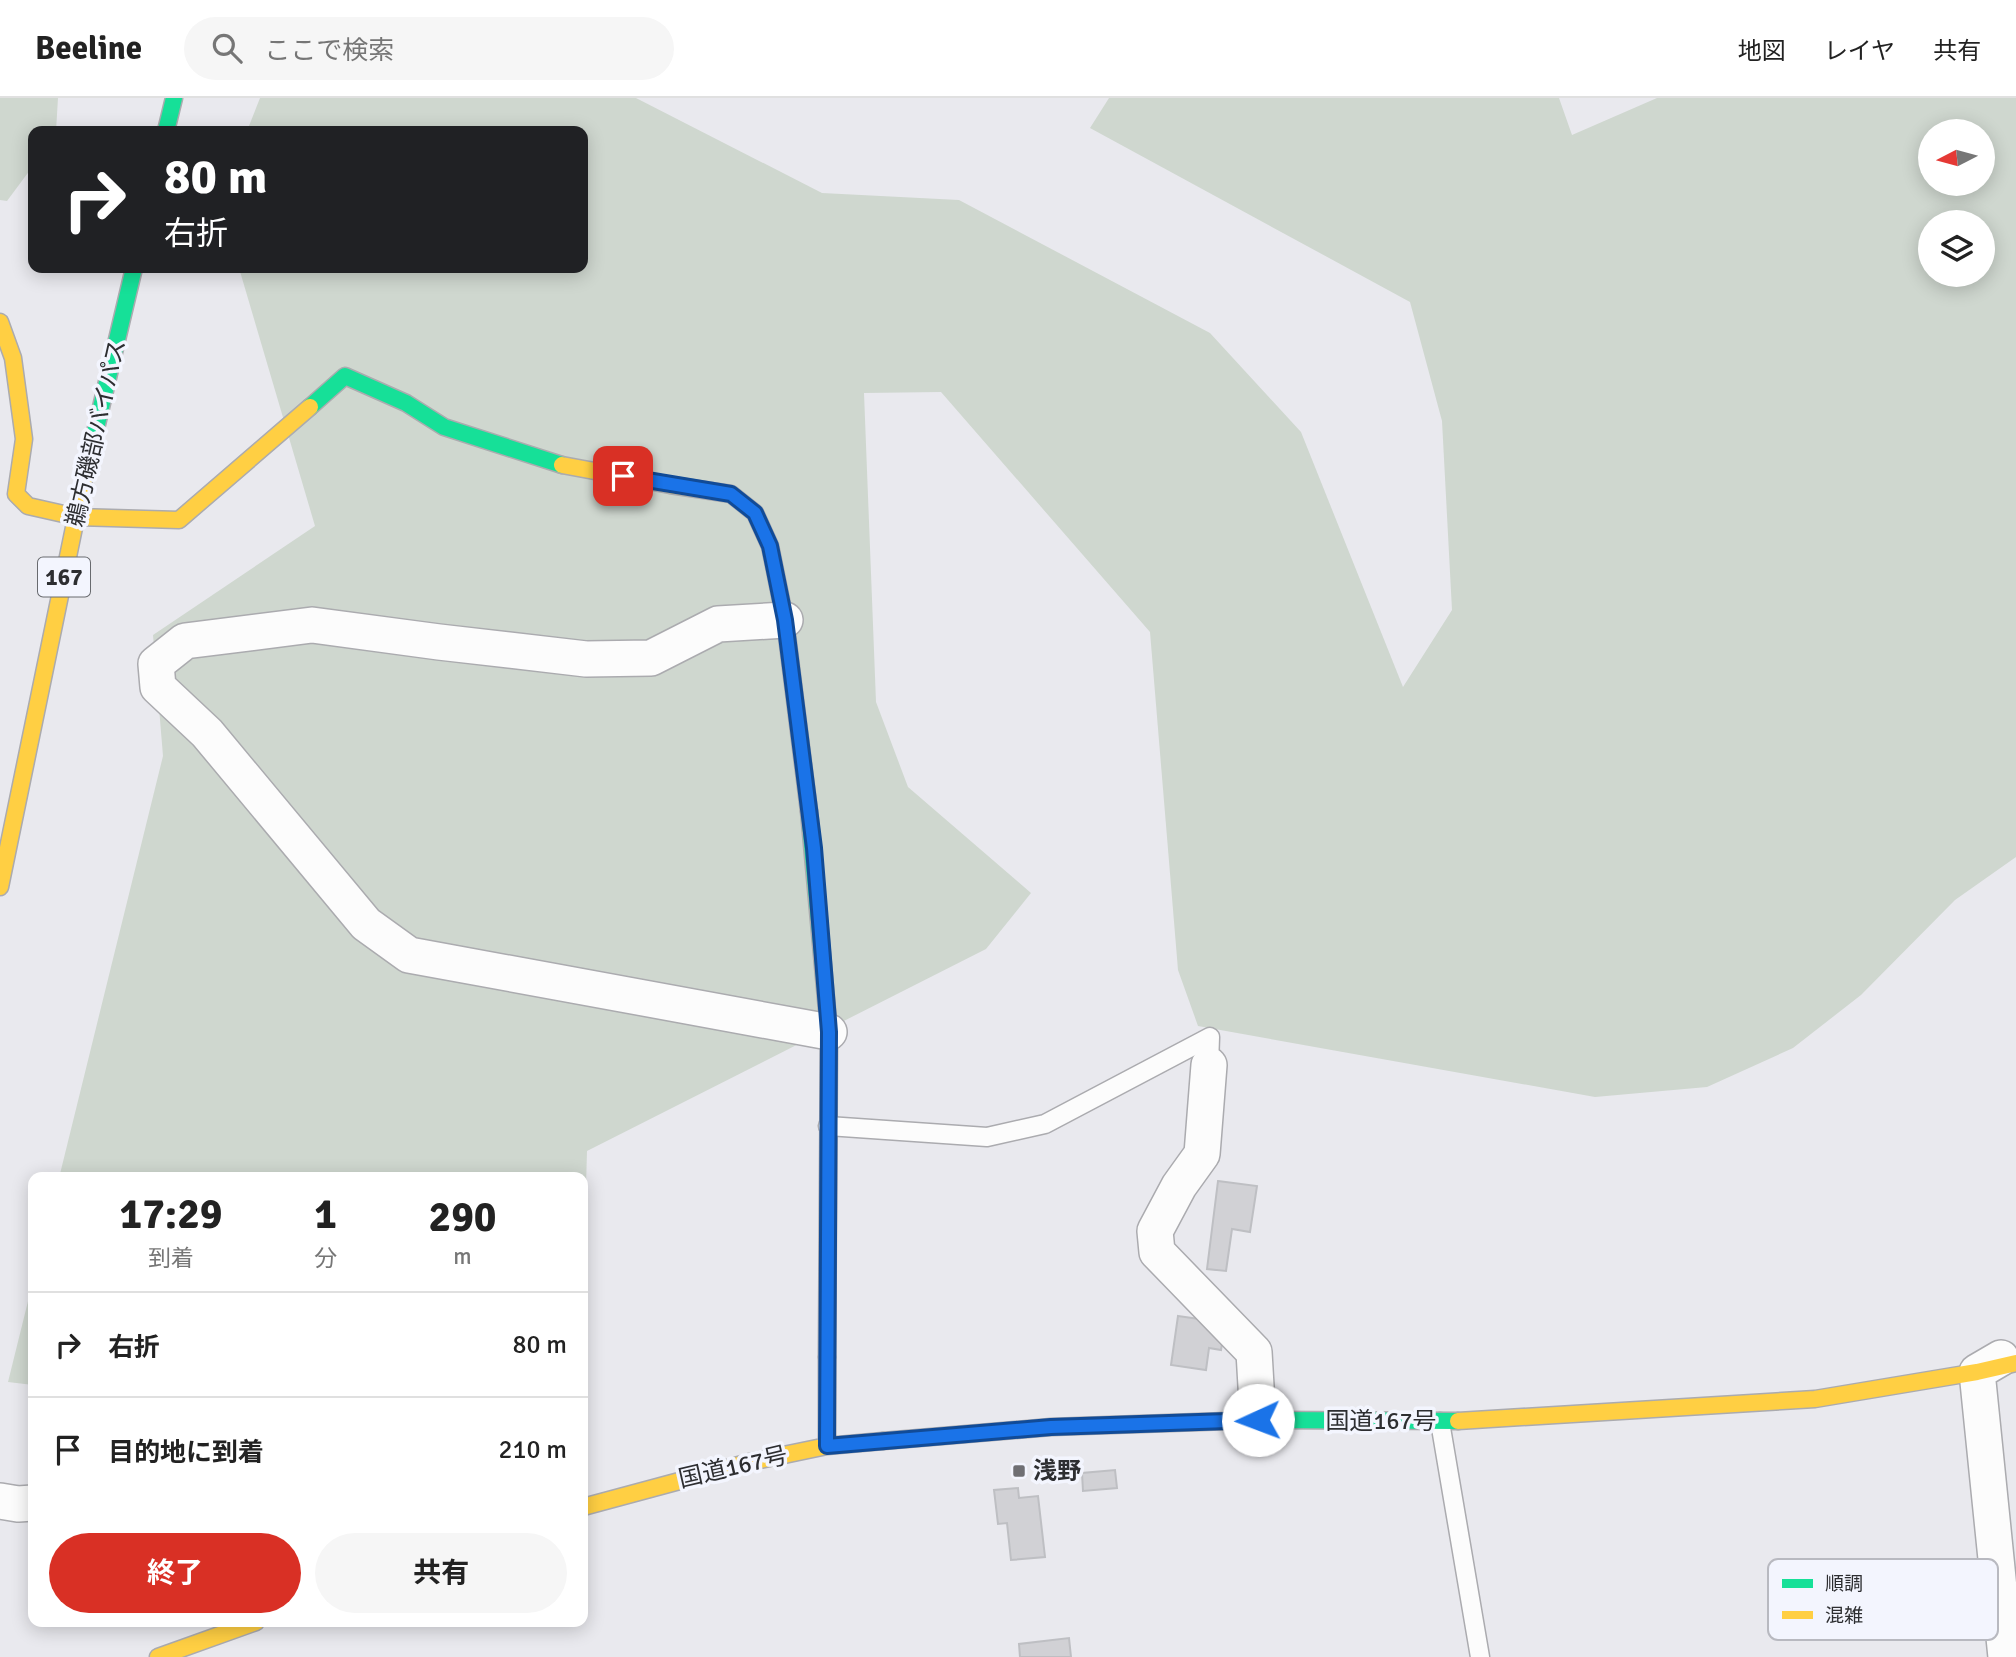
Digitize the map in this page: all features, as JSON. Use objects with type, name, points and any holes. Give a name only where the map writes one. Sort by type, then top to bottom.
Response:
[{"type":"main road","points":[[167,126],[174,98]]},
{"type":"main road","name":"鵜方磯部バイパス","points":[[0,887],[76,517],[133,273]]},
{"type":"main road","points":[[0,322],[13,358],[24,439],[16,494],[28,506],[76,517],[179,520],[345,376],[406,403],[444,427],[552,463],[731,494],[755,513],[770,546],[785,620],[814,848],[829,1032],[827,1446]]},
{"type":"main road","name":"国道167号","points":[[591,1501],[827,1446],[1051,1427],[1258,1420],[1440,1422],[1815,1399],[2016,1363]]},
{"type":"main road","points":[[158,1657],[242,1627]]},
{"type":"street","points":[[785,620],[718,624],[651,658],[586,659],[312,625],[185,641],[156,664],[158,687],[207,733],[366,924],[409,954],[829,1032]]},
{"type":"street","points":[[1209,1065],[1202,1154],[1179,1186],[1155,1231],[1157,1252],[1254,1352],[1258,1420]]},
{"type":"street","points":[[1996,1559],[1977,1372],[2016,1349]]},
{"type":"street","points":[[1998,1578],[2006,1657]]},
{"type":"lane","points":[[828,1126],[987,1137],[1045,1124],[1210,1037],[1209,1065]]},
{"type":"lane","points":[[1440,1422],[1480,1657]]},
{"type":"shaded area","points":[[0,98],[58,98],[56,126],[28,126],[28,173],[7,201],[0,200]]},
{"type":"shaded area","points":[[260,98],[636,98],[822,193],[959,200],[1210,333],[1301,432],[1403,687],[1452,610],[1442,421],[1410,302],[1090,128],[1109,98],[1559,98],[1572,135],[1657,98],[2016,98],[2016,857],[1955,900],[1861,995],[1793,1048],[1707,1087],[1595,1097],[1198,1026],[1178,970],[1150,632],[941,392],[864,393],[876,702],[908,787],[1031,893],[986,949],[587,1151],[586,1172],[60,1172],[163,756],[153,635],[315,526],[240,273],[588,273],[588,126],[249,126]]},
{"type":"shaded area","points":[[28,1301],[28,1384],[8,1382]]},
{"type":"building","points":[[1218,1181],[1257,1186],[1250,1232],[1232,1229],[1226,1271],[1207,1269]]},
{"type":"building","points":[[1178,1316],[1213,1321],[1224,1332],[1221,1350],[1209,1348],[1206,1370],[1171,1365]]},
{"type":"building","points":[[1115,1470],[1117,1488],[1083,1491],[1082,1473]]},
{"type":"building","points":[[1018,1488],[1019,1498],[1038,1496],[1045,1557],[1011,1560],[1007,1523],[998,1524],[994,1490]]},
{"type":"building","points":[[1069,1638],[1071,1657],[1020,1657],[1019,1644]]},
{"type":"traffic: fast","points":[[167,126],[174,98]]},
{"type":"traffic: fast","points":[[84,479],[133,273]]},
{"type":"traffic: fast","points":[[310,407],[345,376],[406,403],[444,427],[562,465]]},
{"type":"traffic: fast","points":[[809,811],[829,1032],[827,1357]]},
{"type":"traffic: fast","points":[[883,1441],[1051,1427],[1258,1420],[1458,1421]]},
{"type":"traffic: slow","points":[[0,322],[13,358],[24,439],[16,494],[28,506],[77,517],[179,520],[310,407]]},
{"type":"traffic: slow","points":[[562,465],[731,494],[755,513],[770,546],[785,620],[809,811]]},
{"type":"traffic: slow","points":[[0,887],[84,479]]},
{"type":"traffic: slow","points":[[827,1357],[827,1446]]},
{"type":"traffic: slow","points":[[1458,1421],[1815,1399],[2016,1363]]},
{"type":"traffic: slow","points":[[588,1506],[750,1462],[827,1446],[883,1441]]},
{"type":"traffic: slow","points":[[158,1657],[242,1627]]},
{"type":"place","name":"浅野","points":[[1019,1471]]},
{"type":"route","points":[[623,476],[731,494],[755,513],[770,546],[785,620],[814,848],[829,1032],[827,1446],[1051,1427],[1258,1420]]}]
